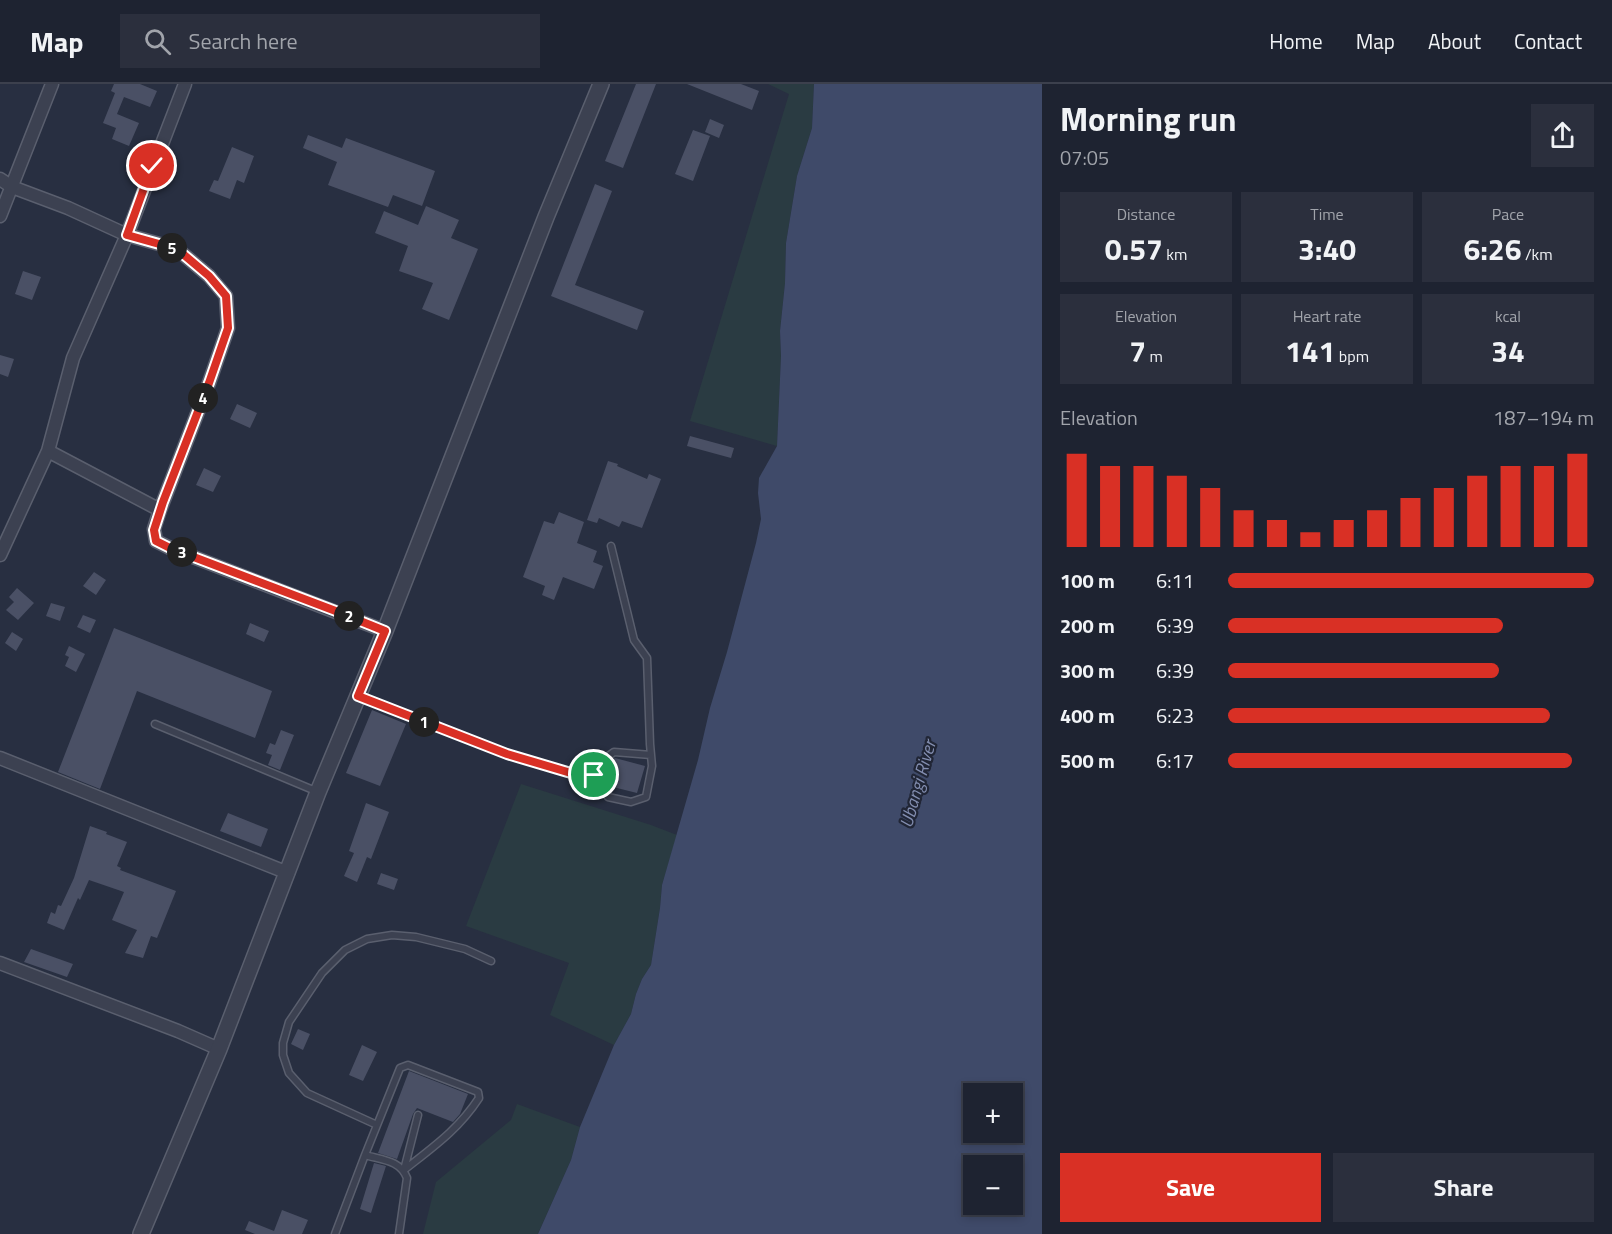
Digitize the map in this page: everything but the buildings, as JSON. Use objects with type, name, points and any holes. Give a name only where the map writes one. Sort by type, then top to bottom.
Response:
[{"type":"street","points":[[0,216],[52,84]]},
{"type":"street","points":[[0,555],[48,451],[73,358],[127,235],[185,84]]},
{"type":"street","points":[[141,1234],[219,1049],[318,792],[385,631],[546,218],[601,84]]},
{"type":"street","points":[[0,179],[12,187],[68,208],[127,235],[177,249],[209,276],[226,296],[228,328],[160,510],[154,530],[156,541],[385,631]]},
{"type":"street","points":[[48,451],[160,510]]},
{"type":"street","points":[[0,758],[288,873]]},
{"type":"street","points":[[0,963],[219,1049]]},
{"type":"lane","points":[[611,546],[634,640],[646,658],[652,766],[646,797],[631,802],[609,797],[598,784],[597,777],[603,760],[614,752],[651,755]]},
{"type":"lane","points":[[358,696],[507,754],[581,776],[594,775],[597,777]]},
{"type":"lane","points":[[155,724],[318,792]]},
{"type":"lane","points":[[377,1125],[307,1093],[289,1073],[283,1055],[283,1043],[289,1022],[322,973],[345,950],[367,939],[392,935],[416,937],[465,949],[491,961]]},
{"type":"lane","points":[[335,1234],[364,1155],[400,1068],[408,1065],[478,1092],[479,1098],[451,1133],[404,1170]]},
{"type":"lane","points":[[404,1170],[418,1115]]},
{"type":"lane","points":[[364,1155],[397,1164],[404,1170],[407,1178],[399,1234]]},
{"type":"shaded area","points":[[768,84],[814,84],[812,128],[797,176],[786,243],[780,331],[777,446],[690,421],[789,94]]},
{"type":"shaded area","points":[[521,784],[677,835],[662,885],[651,965],[642,979],[631,1014],[614,1045],[550,1015],[569,963],[466,926]]},
{"type":"shaded area","points":[[517,1104],[580,1127],[571,1160],[538,1234],[423,1234],[436,1182],[511,1120]]},
{"type":"water","name":"Ubangi River","points":[[814,84],[1042,84],[1042,1234],[538,1234],[571,1160],[580,1127],[614,1045],[631,1014],[642,979],[651,965],[662,885],[756,543],[761,519],[759,478],[777,446],[780,331],[786,243],[797,176],[812,128]]},
{"type":"route","points":[[152,166],[127,235],[177,249],[209,276],[226,296],[228,328],[163,502],[154,530],[156,541],[385,631],[358,696],[507,754],[581,776],[594,775]]}]
